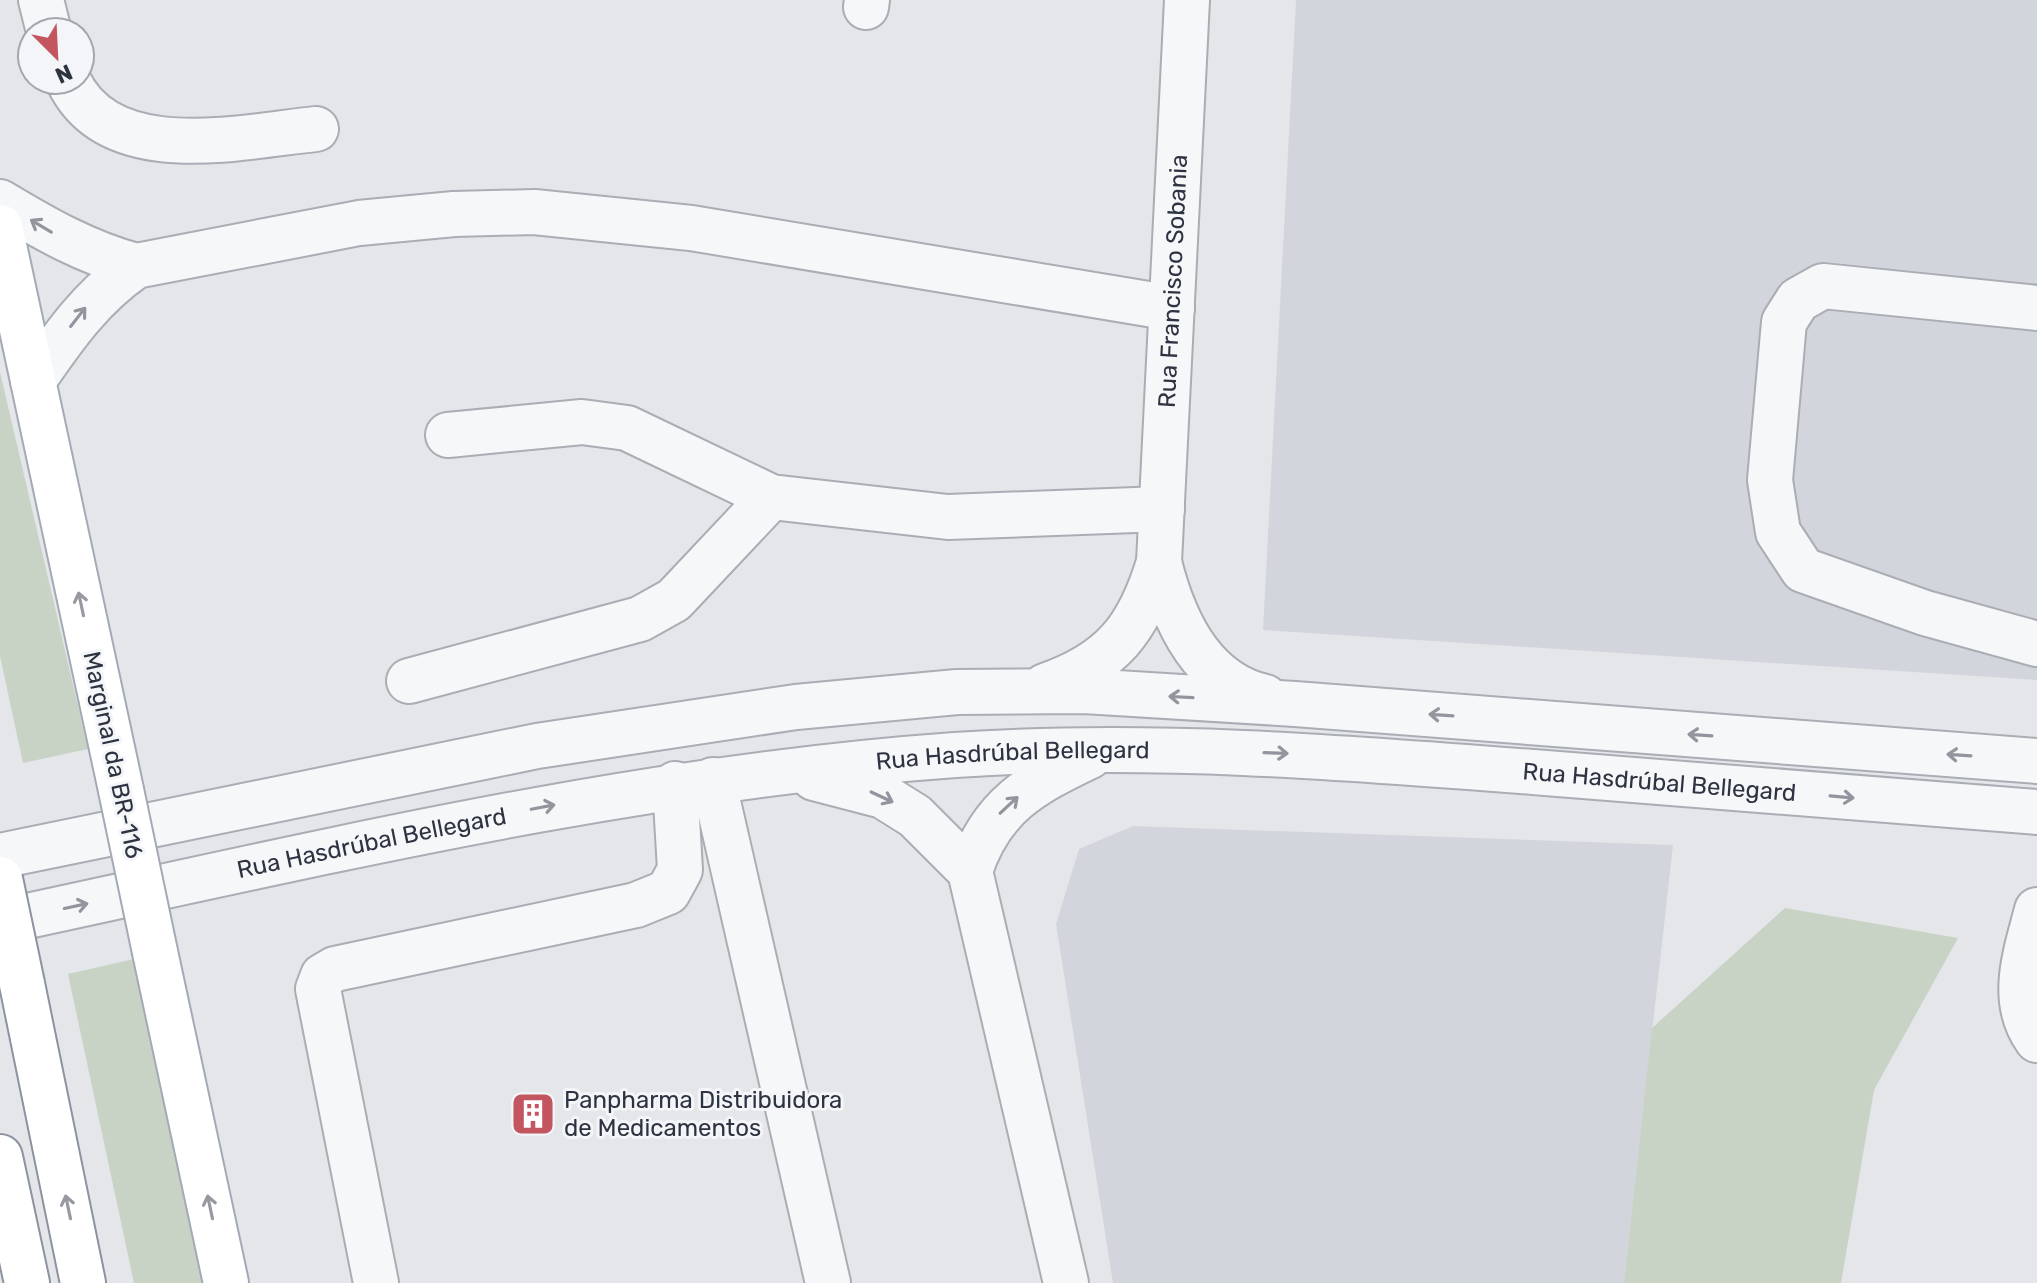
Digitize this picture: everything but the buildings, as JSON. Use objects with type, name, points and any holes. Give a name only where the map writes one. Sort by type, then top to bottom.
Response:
[{"type":"main road","name":"Marginal da BR-116","points":[[0,227],[226,1283]]},
{"type":"main road","points":[[0,879],[83,1283]]},
{"type":"main road","points":[[0,1157],[27,1283]]},
{"type":"street","name":"Rua Francisco Sobania","points":[[1031,690],[1074,676],[1105,657],[1132,628],[1147,602],[1159,562],[1187,0]]},
{"type":"street","points":[[75,96],[122,132],[183,142],[316,129]]},
{"type":"street","points":[[0,202],[64,240],[100,256],[136,266]]},
{"type":"street","points":[[33,381],[80,314],[106,287],[136,266],[359,223],[454,214],[534,212],[691,228],[1172,308]]},
{"type":"street","points":[[2037,308],[1823,286],[1798,300],[1784,322],[1770,480],[1778,532],[1803,570],[1925,613],[2037,644]]},
{"type":"street","points":[[448,435],[582,422],[627,428],[771,497],[948,517],[1162,509]]},
{"type":"street","points":[[409,681],[640,619],[674,600],[771,497]]},
{"type":"street","name":"Rua Francisco Sobania","points":[[1159,562],[1169,605],[1187,641],[1218,672],[1255,695],[1295,704]]},
{"type":"street","name":"Rua Hasdrúbal Bellegard","points":[[0,856],[431,766],[632,730],[882,697],[1031,690],[1295,704],[2037,761]]},
{"type":"street","points":[[970,871],[979,845],[998,816],[1023,792],[1099,751]]},
{"type":"street","name":"Rua Hasdrúbal Bellegard","points":[[0,922],[491,817],[694,782],[959,755],[1099,751],[1329,756],[2037,812]]},
{"type":"street","points":[[780,771],[843,783],[883,796],[915,816],[970,871],[1066,1283]]},
{"type":"street","points":[[376,1283],[318,989],[323,976],[335,969],[636,905],[668,892],[680,870],[694,782]]},
{"type":"street","points":[[694,782],[828,1283]]},
{"type":"street","points":[[2037,910],[2020,976],[2026,1025],[2037,1040]]},
{"type":"shaded area","points":[[1296,0],[2037,0],[2037,680],[1263,630]]},
{"type":"shaded area","points":[[0,372],[88,749],[23,763],[0,656]]},
{"type":"shaded area","points":[[1133,826],[1673,845],[1624,1283],[1113,1283],[1056,924],[1079,849]]},
{"type":"shaded area","points":[[1785,908],[1958,938],[1874,1090],[1841,1283],[1624,1283],[1652,1028]]},
{"type":"shaded area","points":[[134,959],[205,1283],[134,1283],[68,974]]},
{"type":"place","name":"Panpharma Distribuidora de Medicamentos","points":[[533,1114]]}]
